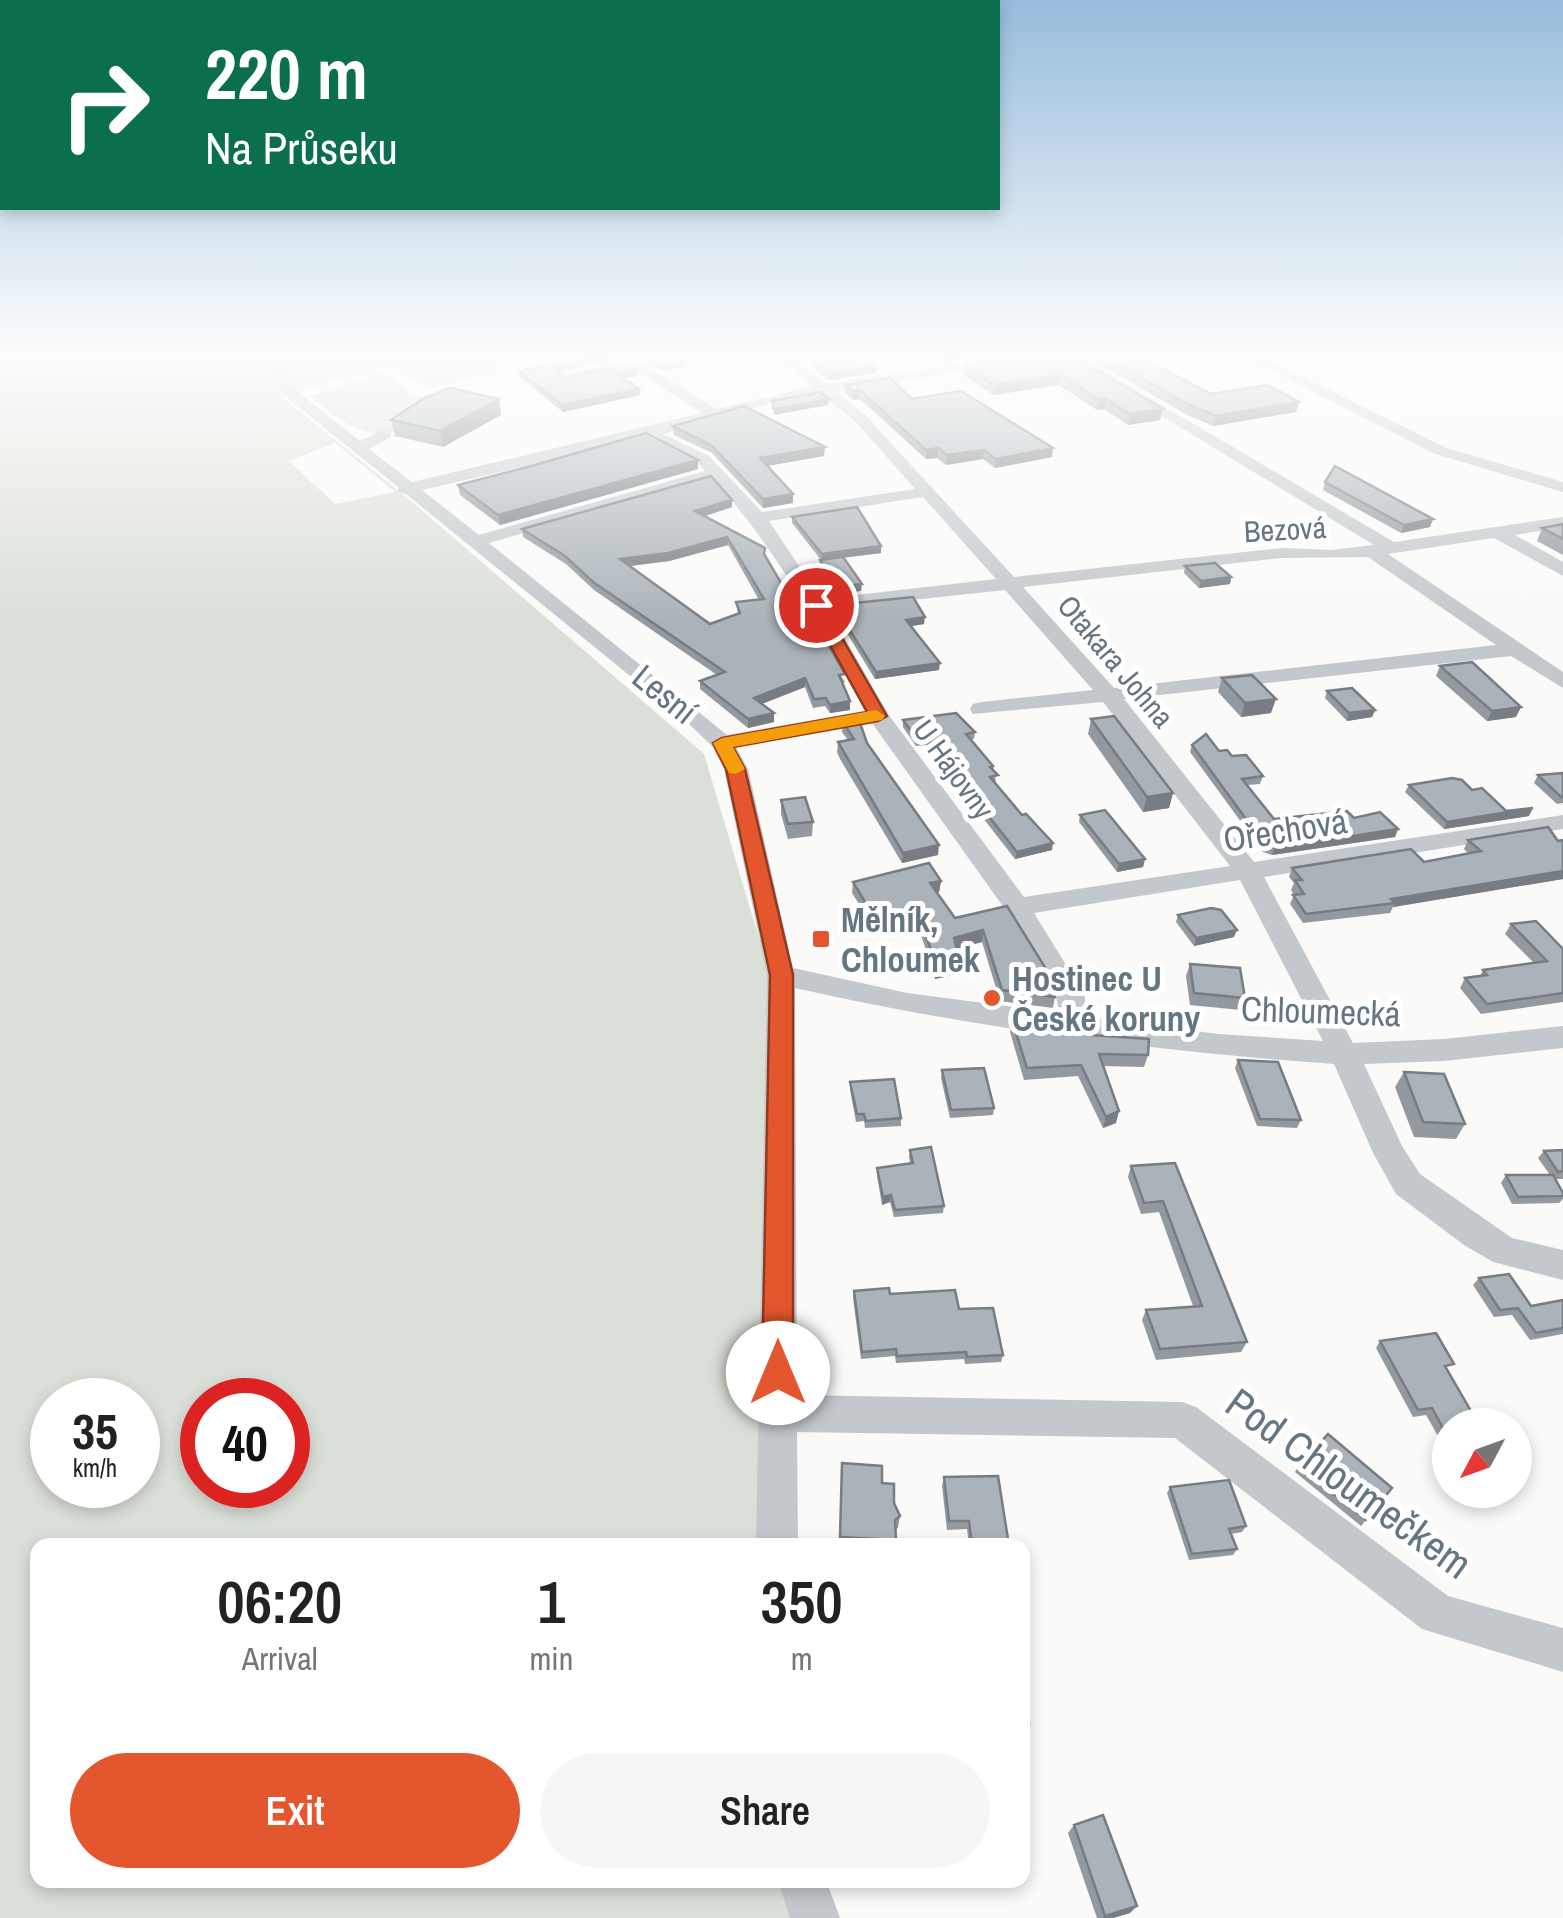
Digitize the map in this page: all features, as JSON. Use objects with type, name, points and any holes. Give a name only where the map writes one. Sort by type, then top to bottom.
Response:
[{"type":"street","name":"Lesní","points":[[350,445],[722,743],[736,769],[781,975],[777,1538]]},
{"type":"street","points":[[356,450],[366,445]]},
{"type":"street","points":[[405,489],[595,445]]},
{"type":"street","name":"U Hájovny","points":[[675,445],[703,458],[758,518],[816,605],[878,716],[1017,907],[1070,994],[1075,1024]]},
{"type":"street","name":"Otakara Johna","points":[[884,445],[1108,694],[1248,871],[1344,1054],[1388,1153],[1408,1184],[1476,1235],[1505,1251],[1563,1266]]},
{"type":"street","points":[[1212,445],[1381,550],[1563,682]]},
{"type":"street","points":[[1431,445],[1563,487]]},
{"type":"street","points":[[474,542],[716,473]]},
{"type":"street","points":[[758,518],[926,492]]},
{"type":"street","name":"Bezová","points":[[816,605],[1282,553],[1381,550],[1563,522]]},
{"type":"street","points":[[1500,533],[1563,570]]},
{"type":"street","points":[[981,709],[1518,649]]},
{"type":"street","points":[[722,743],[878,716]]},
{"type":"street","name":"Ořechová","points":[[1017,907],[1563,822]]},
{"type":"street","name":"Chloumecká","points":[[781,975],[907,1003],[1218,1046],[1344,1054],[1444,1050],[1563,1037]]},
{"type":"street","name":"Pod Chloumečkem","points":[[777,1413],[1182,1420],[1437,1614],[1563,1650]]},
{"type":"street","points":[[805,1888],[815,1918]]},
{"type":"shaded area","points":[[0,445],[331,445],[289,461],[335,504],[394,492],[337,445],[341,445],[704,754],[777,999],[769,1538],[30,1538],[30,1888],[789,1888],[798,1918],[0,1918]]},
{"type":"building","points":[[606,445],[668,445],[698,460],[498,515],[458,485]]},
{"type":"building","points":[[711,445],[825,447],[760,458],[793,494],[763,499]]},
{"type":"building","points":[[920,445],[1047,445],[1053,448],[996,459],[984,450],[947,455],[938,448],[926,450]]},
{"type":"building","points":[[1335,466],[1433,519],[1404,525],[1325,482]]},
{"type":"building","points":[[711,476],[732,500],[695,511],[765,548],[764,554],[794,605],[805,604],[845,674],[839,675],[850,701],[830,705],[826,698],[814,699],[805,678],[754,698],[774,713],[748,719],[700,681],[725,672],[522,529]],"holes":[[[727,537],[764,599],[736,602],[740,613],[710,624],[620,559],[668,553]]]},
{"type":"building","points":[[857,507],[881,546],[822,554],[792,517]]},
{"type":"building","points":[[1563,524],[1563,539],[1542,528]]},
{"type":"building","points":[[843,557],[862,584],[836,587],[820,560]]},
{"type":"building","points":[[1215,563],[1231,577],[1201,581],[1185,566]]},
{"type":"building","points":[[913,597],[925,617],[906,620],[940,663],[876,672],[834,605]]},
{"type":"building","points":[[1472,662],[1521,707],[1492,711],[1440,666]]},
{"type":"building","points":[[1252,675],[1276,699],[1245,703],[1222,678]]},
{"type":"building","points":[[1352,688],[1375,710],[1349,713],[1327,691]]},
{"type":"building","points":[[956,713],[975,732],[966,734],[998,775],[990,777],[1022,815],[1026,814],[1053,843],[1017,852],[927,738],[917,739],[903,720]]},
{"type":"building","points":[[1114,716],[1173,793],[1147,797],[1091,719]]},
{"type":"building","points":[[859,720],[867,743],[939,845],[903,853],[838,742],[854,739],[843,722]]},
{"type":"building","points":[[1206,734],[1219,751],[1227,750],[1232,756],[1246,755],[1263,776],[1242,779],[1274,819],[1347,811],[1354,818],[1380,812],[1398,829],[1275,848],[1265,845],[1192,745]]},
{"type":"building","points":[[1563,773],[1563,797],[1538,775]]},
{"type":"building","points":[[1462,780],[1472,790],[1482,788],[1506,811],[1533,808],[1447,822],[1409,785]]},
{"type":"building","points":[[805,797],[813,822],[788,824],[781,800]]},
{"type":"building","points":[[1105,810],[1145,859],[1119,864],[1080,815]]},
{"type":"building","points":[[1548,827],[1558,841],[1563,840],[1563,871],[1391,899],[1395,903],[1306,914],[1293,895],[1304,894],[1295,880],[1302,880],[1292,868],[1411,849],[1424,862],[1481,851],[1468,840]]},
{"type":"building","points":[[929,863],[941,881],[930,883],[955,918],[1007,906],[1051,977],[1055,997],[1002,990],[983,930],[954,938],[960,963],[937,968],[917,908],[888,914],[882,904],[868,907],[853,882]]},
{"type":"building","points":[[1211,908],[1221,910],[1237,930],[1196,938],[1178,915]]},
{"type":"building","points":[[1536,921],[1563,949],[1563,993],[1487,1004],[1465,978],[1487,975],[1483,970],[1547,961],[1511,924]]},
{"type":"building","points":[[1190,964],[1240,968],[1245,998],[1194,993]]},
{"type":"building","points":[[1012,1020],[1062,1028],[1063,1033],[1149,1039],[1148,1055],[1099,1054],[1119,1111],[1106,1117],[1081,1065],[1027,1068]]},
{"type":"building","points":[[1238,1060],[1278,1062],[1301,1120],[1260,1119]]},
{"type":"building","points":[[984,1068],[994,1108],[951,1110],[942,1070]]},
{"type":"building","points":[[1404,1072],[1444,1074],[1465,1124],[1423,1122]]},
{"type":"building","points":[[894,1079],[901,1118],[866,1121],[864,1114],[857,1114],[850,1082]]},
{"type":"building","points":[[931,1147],[944,1206],[895,1210],[891,1195],[883,1197],[877,1168],[913,1163],[910,1150]]},
{"type":"building","points":[[1563,1150],[1563,1171],[1558,1172],[1544,1151]]},
{"type":"building","points":[[1175,1163],[1247,1342],[1160,1349],[1146,1310],[1202,1306],[1163,1201],[1144,1203],[1131,1166]]},
{"type":"building","points":[[1506,1175],[1553,1175],[1563,1196],[1518,1197]]},
{"type":"building","points":[[1509,1274],[1531,1306],[1563,1300],[1563,1328],[1536,1333],[1518,1308],[1500,1310],[1479,1278]]},
{"type":"building","points":[[889,1288],[890,1294],[955,1290],[959,1309],[993,1308],[1003,1355],[967,1357],[966,1352],[897,1356],[896,1349],[862,1352],[854,1291]]},
{"type":"building","points":[[1436,1333],[1454,1364],[1445,1366],[1469,1408],[1418,1410],[1380,1341]]},
{"type":"building","points":[[1328,1434],[1392,1488],[1366,1520],[1299,1466]]},
{"type":"building","points":[[842,1463],[882,1466],[882,1483],[894,1484],[894,1503],[900,1516],[895,1520],[896,1538],[840,1537]]},
{"type":"building","points":[[998,1476],[1008,1538],[971,1538],[969,1521],[949,1521],[944,1477]]},
{"type":"building","points":[[1229,1480],[1246,1526],[1229,1529],[1237,1549],[1192,1554],[1170,1487]]},
{"type":"building","points":[[1103,1815],[1137,1906],[1105,1916],[1074,1825]]},
{"type":"slow traffic","points":[[736,769],[722,743],[876,716]]},
{"type":"place","name":"Mělník, Chloumek","points":[[821,939]]},
{"type":"place","name":"Hostinec U České koruny","points":[[992,998]]},
{"type":"route","points":[[778,1373],[781,975],[736,769],[722,743],[878,716],[816,605]]}]
